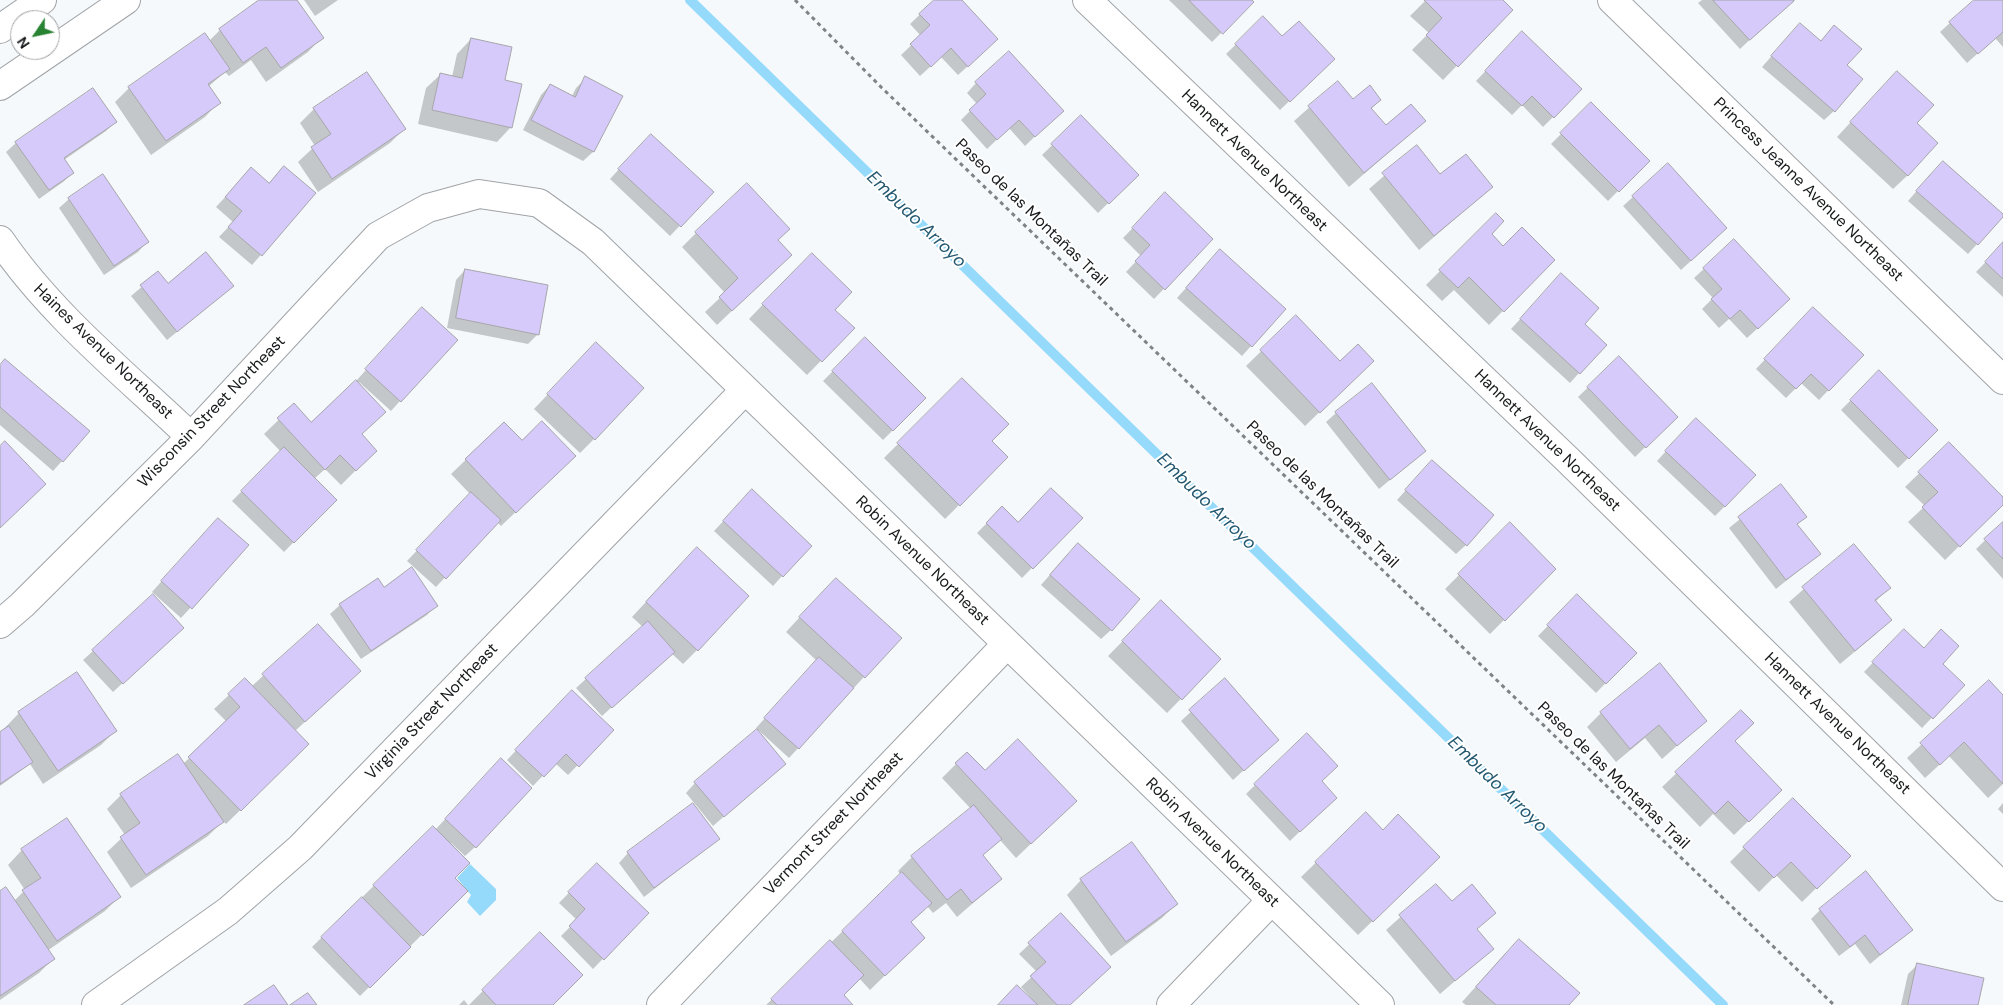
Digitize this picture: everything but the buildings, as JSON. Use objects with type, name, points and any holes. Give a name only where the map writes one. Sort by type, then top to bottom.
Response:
[{"type":"street","points":[[0,28],[42,0]]},
{"type":"street","points":[[0,86],[126,0]]},
{"type":"street","name":"Hannett Avenue Northeast","points":[[1086,0],[1568,460],[2003,887]]},
{"type":"street","name":"Princess Jeanne Avenue Northeast","points":[[1612,0],[2003,380]]},
{"type":"street","name":"Robin Avenue Northeast","points":[[428,208],[479,194],[539,203],[594,242],[1380,1005]]},
{"type":"street","name":"Wisconsin Street Northeast","points":[[0,624],[22,606],[191,436],[378,236],[428,208]]},
{"type":"street","name":"Haines Avenue Northeast","points":[[0,240],[20,269],[65,320],[191,436]]},
{"type":"street","name":"Virginia Street Northeast","points":[[96,1005],[228,911],[300,848],[745,390]]},
{"type":"street","name":"Vermont Street Northeast","points":[[661,1005],[1007,644]]},
{"type":"street","points":[[1171,1005],[1271,901]]},
{"type":"path","name":"Paseo de las Montañas Trail","points":[[795,0],[882,88],[1834,1005]]},
{"type":"water","points":[[470,864],[496,889],[496,900],[480,916],[467,902],[471,895],[457,878]]},
{"type":"waterway","name":"Embudo Arroyo","points":[[690,0],[1723,1005]]}]
